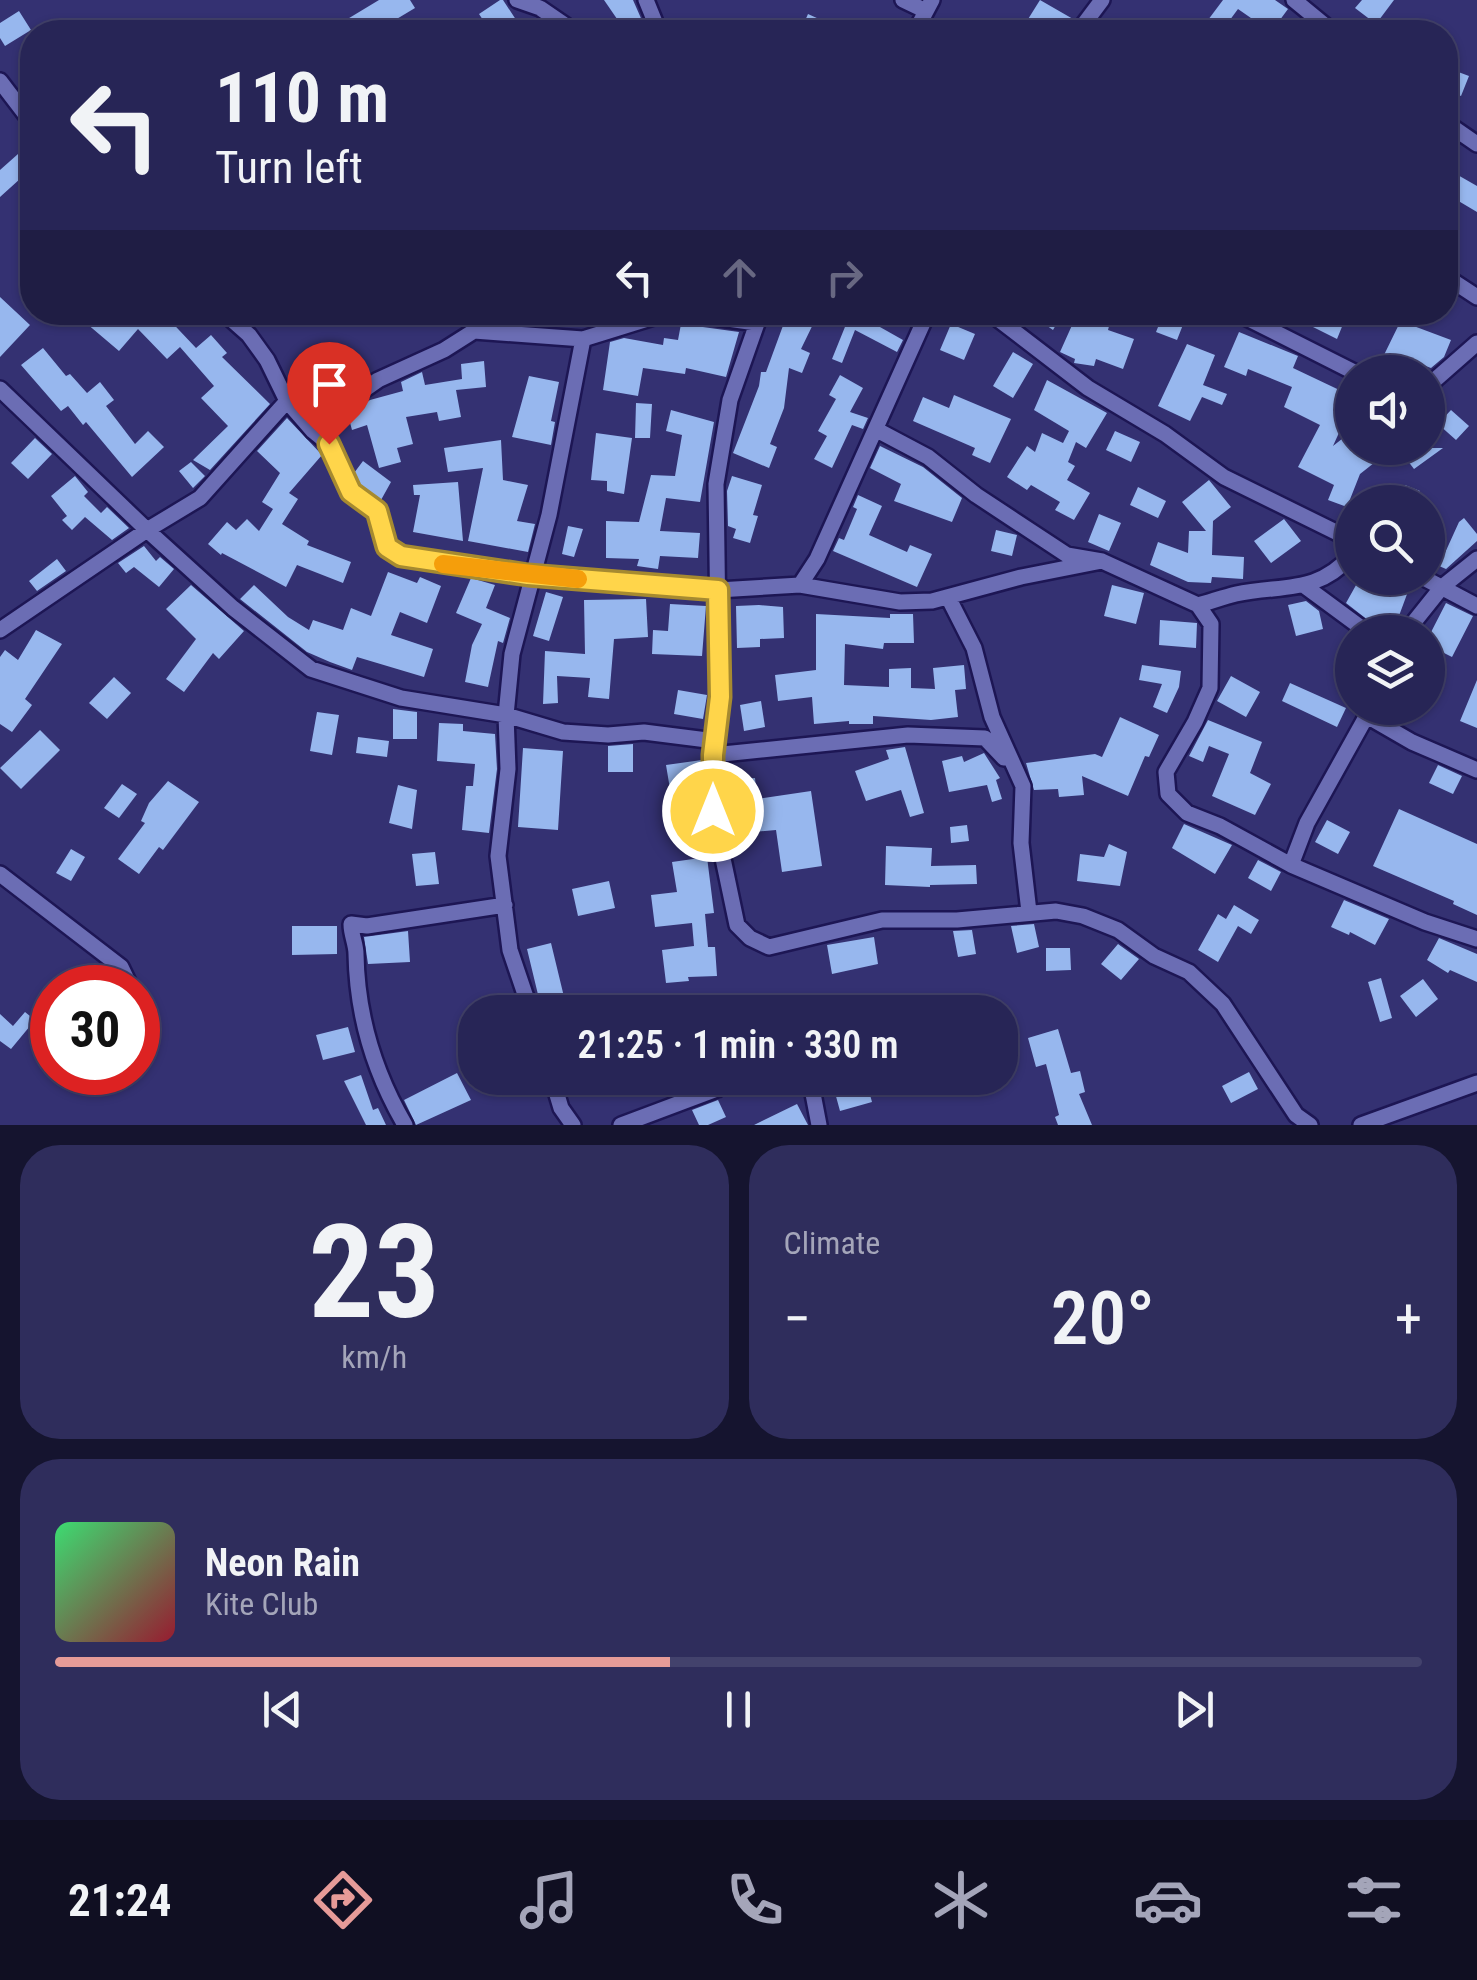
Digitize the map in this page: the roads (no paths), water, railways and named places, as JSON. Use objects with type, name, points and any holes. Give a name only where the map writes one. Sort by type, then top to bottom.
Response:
[{"type":"street","points":[[517,0],[540,8],[558,20]]},
{"type":"street","points":[[902,0],[930,6]]},
{"type":"street","points":[[1294,0],[1318,20]]},
{"type":"street","points":[[0,81],[20,107]]},
{"type":"street","points":[[238,325],[268,360],[288,401],[329,444],[351,492],[377,511],[387,547],[401,556],[535,576],[718,590],[800,586],[900,602],[948,597],[1102,561]]},
{"type":"street","points":[[313,431],[328,415],[378,380],[444,350],[474,331],[583,339],[630,325]]},
{"type":"street","points":[[756,325],[730,400],[716,484],[720,697],[713,811],[737,925],[750,938],[770,947],[882,920],[957,920],[1056,911],[1083,916],[1118,930],[1154,956],[1189,972],[1223,1004],[1287,1103],[1310,1125]]},
{"type":"street","points":[[800,586],[817,559],[922,325]]},
{"type":"street","points":[[1006,325],[1088,388],[1165,434],[1224,478],[1335,532]]},
{"type":"street","points":[[1261,325],[1335,362]]},
{"type":"street","points":[[525,995],[510,950],[498,856],[508,769],[506,715],[512,654],[535,576],[583,339]]},
{"type":"street","points":[[1445,371],[1477,342]]},
{"type":"street","points":[[0,390],[146,530],[311,669],[402,698],[506,715],[564,732],[608,736],[644,732],[714,748],[908,735],[985,738],[1013,766]]},
{"type":"street","points":[[0,630],[146,530],[200,498],[288,401]]},
{"type":"street","points":[[876,430],[928,457],[976,495],[1068,555],[1102,561],[1198,605],[1211,624],[1210,688],[1196,722],[1166,772],[1168,794],[1186,813],[1220,826],[1292,865],[1425,922],[1477,939]]},
{"type":"street","points":[[1445,585],[1477,559]]},
{"type":"street","points":[[1198,605],[1238,593],[1306,587],[1335,572]]},
{"type":"street","points":[[1306,587],[1344,615]]},
{"type":"street","points":[[1445,589],[1477,606]]},
{"type":"street","points":[[1420,615],[1436,595]]},
{"type":"street","points":[[948,597],[974,648],[992,717],[1023,786],[1021,842],[1029,912]]},
{"type":"street","points":[[1292,865],[1306,823],[1362,725]]},
{"type":"street","points":[[1388,725],[1412,742],[1477,770]]},
{"type":"street","points":[[0,874],[119,965]]},
{"type":"street","points":[[405,1125],[367,1044],[351,924],[367,926],[505,906]]},
{"type":"street","points":[[1361,1125],[1477,1083]]},
{"type":"street","points":[[557,1095],[573,1125]]},
{"type":"street","points":[[621,1125],[668,1118],[707,1095]]},
{"type":"street","points":[[813,1095],[819,1125]]}]
